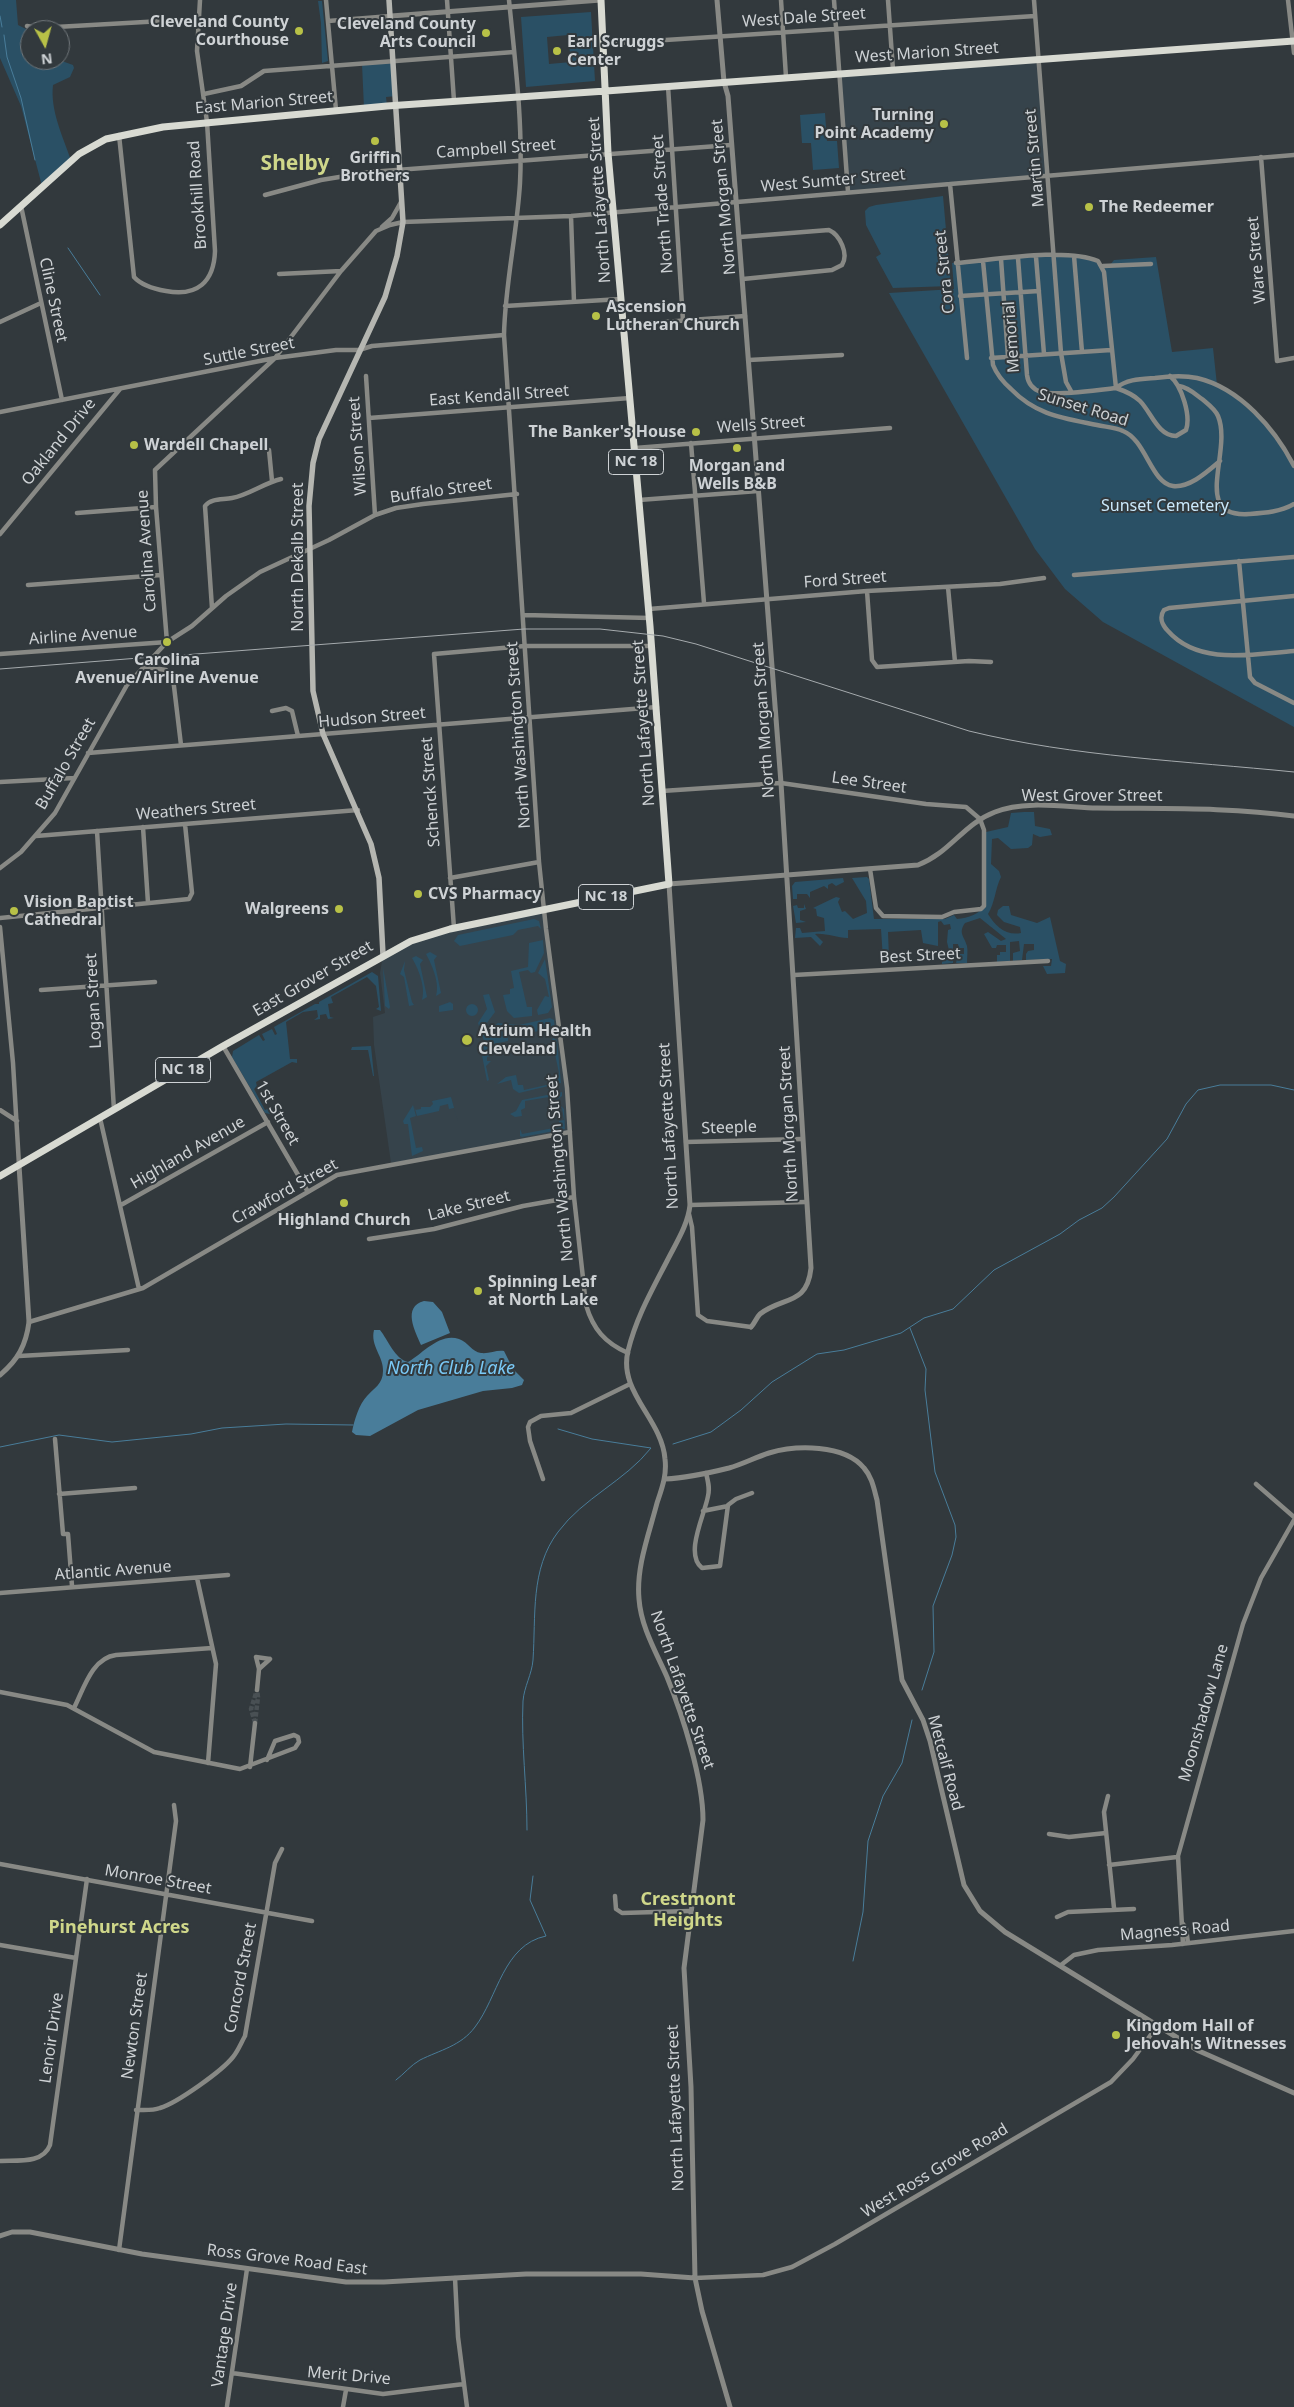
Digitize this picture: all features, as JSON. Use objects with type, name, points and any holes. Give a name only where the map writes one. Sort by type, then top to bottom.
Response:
[{"type":"main road","name":"North Dekalb Street","points":[[383,955],[376,864],[358,810],[323,734],[312,678],[310,485],[316,449],[324,426],[388,287],[403,222],[403,198],[389,0]]},
{"type":"main road","name":"NC 18","points":[[602,0],[604,44]]},
{"type":"main road","name":"West Marion Street","points":[[562,92],[606,91],[1293,41]]},
{"type":"main road","name":"North Lafayette Street","points":[[604,44],[608,153],[650,618],[669,884]]},
{"type":"main road","name":"East Marion Street","points":[[0,224],[79,154],[106,139],[120,135],[163,127],[207,122],[562,92]]},
{"type":"main road","name":"East Grover Street","points":[[0,1176],[223,1046],[411,941],[454,928],[669,884]]},
{"type":"street","points":[[200,0],[197,51],[207,122]]},
{"type":"street","points":[[326,0],[336,110]]},
{"type":"street","points":[[447,0],[454,101]]},
{"type":"street","name":"North Washington Street","points":[[509,0],[518,95],[520,160],[517,219],[505,306],[504,335],[517,494],[529,718],[543,910],[567,1088],[574,1197],[583,1280],[590,1318],[596,1329],[609,1343],[628,1353]]},
{"type":"street","points":[[328,21],[602,0]]},
{"type":"street","name":"North Morgan Street","points":[[716,0],[724,82],[728,96],[768,598],[788,876],[811,1268],[807,1287],[795,1298],[758,1316],[751,1327]]},
{"type":"street","points":[[780,0],[786,78]]},
{"type":"street","points":[[834,0],[848,192]]},
{"type":"street","points":[[888,0],[893,70]]},
{"type":"street","name":"Martin Street","points":[[1034,0],[1049,175],[1061,353],[1066,382],[1071,391]]},
{"type":"street","points":[[1288,0],[1294,53]]},
{"type":"street","name":"West Dale Street","points":[[604,44],[1035,16]]},
{"type":"street","points":[[70,26],[198,19]]},
{"type":"street","points":[[204,94],[242,86],[264,71],[514,52]]},
{"type":"street","name":"North Trade Street","points":[[668,86],[683,321]]},
{"type":"street","name":"Brookhill Road","points":[[120,135],[132,273],[143,284],[156,289],[175,293],[190,292],[196,289],[210,275],[215,260],[207,122]]},
{"type":"street","name":"Campbell Street","points":[[265,195],[344,175],[401,169],[731,145]]},
{"type":"street","name":"West Sumter Street","points":[[376,231],[403,222],[570,216],[1294,154]]},
{"type":"street","name":"Ware Street","points":[[1261,157],[1277,361],[1294,358]]},
{"type":"street","name":"Cora Street","points":[[950,184],[956,263],[967,358]]},
{"type":"street","points":[[276,358],[341,271],[376,231],[392,218],[403,198]]},
{"type":"street","name":"Cline Street","points":[[20,206],[62,400]]},
{"type":"street","points":[[570,216],[574,302]]},
{"type":"street","points":[[740,237],[829,230],[837,237],[845,256],[842,265],[832,270],[743,279]]},
{"type":"street","points":[[956,263],[1054,255],[1094,259],[1103,266],[1151,264]]},
{"type":"street","points":[[1074,256],[1082,352]]},
{"type":"street","points":[[1036,257],[1044,354]]},
{"type":"street","name":"Memorial","points":[[1018,258],[1028,380],[1034,388],[1047,393],[1116,388]]},
{"type":"street","points":[[1000,260],[1008,357]]},
{"type":"street","points":[[983,261],[991,358],[1111,350]]},
{"type":"street","points":[[1103,266],[1116,388]]},
{"type":"street","points":[[279,274],[341,271]]},
{"type":"street","points":[[960,296],[1039,291]]},
{"type":"street","points":[[505,306],[621,298]]},
{"type":"street","points":[[0,322],[41,303]]},
{"type":"street","points":[[623,325],[745,316]]},
{"type":"street","name":"Suttle Street","points":[[0,412],[276,358],[336,350],[359,350],[372,346],[504,335]]},
{"type":"street","points":[[749,360],[842,356]]},
{"type":"street","name":"Carolina Avenue","points":[[167,642],[154,475],[158,466],[276,358]]},
{"type":"street","name":"Sunset Road","points":[[991,358],[1001,380],[1028,405],[1060,417],[1124,431],[1134,437],[1165,483],[1174,486],[1183,484],[1205,473],[1220,461]]},
{"type":"street","name":"Wilson Street","points":[[366,376],[375,515]]},
{"type":"street","points":[[1116,388],[1130,380],[1170,376],[1197,378],[1227,390],[1265,424],[1286,451],[1294,466]]},
{"type":"street","points":[[1116,388],[1140,401],[1165,434],[1172,436],[1183,433],[1187,426],[1179,386],[1170,376]]},
{"type":"street","points":[[1179,386],[1188,388],[1209,405],[1217,415],[1221,440],[1217,497],[1218,503],[1225,511],[1238,514],[1267,512],[1294,504]]},
{"type":"street","name":"Oakland Drive","points":[[0,534],[120,389]]},
{"type":"street","name":"East Kendall Street","points":[[369,418],[630,398]]},
{"type":"street","name":"Wells Street","points":[[635,448],[755,437],[890,428]]},
{"type":"street","points":[[691,443],[704,604]]},
{"type":"street","points":[[269,450],[272,482]]},
{"type":"street","points":[[212,608],[205,506],[212,501],[250,493],[281,479]]},
{"type":"street","points":[[639,500],[758,491]]},
{"type":"street","name":"Buffalo Street","points":[[167,642],[192,626],[212,608],[260,572],[375,515],[396,508],[423,504],[517,494]]},
{"type":"street","points":[[76,513],[156,507]]},
{"type":"street","points":[[1074,575],[1294,557]]},
{"type":"street","points":[[1239,562],[1249,672],[1252,680],[1294,703]]},
{"type":"street","points":[[28,585],[161,575]]},
{"type":"street","name":"Ford Street","points":[[648,609],[768,598],[948,587],[1044,578]]},
{"type":"street","points":[[948,587],[955,662]]},
{"type":"street","points":[[867,591],[873,664],[885,667],[955,662],[991,662]]},
{"type":"street","points":[[1294,596],[1164,610],[1162,619],[1170,633],[1208,654],[1294,651]]},
{"type":"street","points":[[524,615],[650,618]]},
{"type":"street","points":[[146,667],[167,642]]},
{"type":"street","name":"Airline Avenue","points":[[0,654],[167,642]]},
{"type":"street","points":[[525,646],[652,644]]},
{"type":"street","name":"Schenck Street","points":[[454,928],[434,654],[525,646]]},
{"type":"street","points":[[146,667],[166,670],[173,678],[181,745]]},
{"type":"street","name":"Buffalo Street","points":[[0,868],[21,852],[55,813],[126,685],[146,667]]},
{"type":"street","name":"Hudson Street","points":[[88,753],[657,707]]},
{"type":"street","points":[[272,711],[286,708],[292,711],[298,736]]},
{"type":"street","points":[[0,782],[74,778]]},
{"type":"street","name":"Lee Street","points":[[662,791],[781,783],[926,804],[966,807],[980,819]]},
{"type":"street","name":"West Grover Street","points":[[669,884],[907,867],[924,862],[943,852],[967,828],[980,819],[1008,808],[1034,806],[1230,810],[1294,816]]},
{"type":"street","name":"Weathers Street","points":[[36,836],[358,810]]},
{"type":"street","points":[[870,869],[876,908],[883,916],[942,917],[954,912],[981,909],[984,906],[985,837],[980,819]]},
{"type":"street","points":[[0,918],[101,907],[181,901],[190,897],[192,893],[185,824]]},
{"type":"street","points":[[143,827],[148,903]]},
{"type":"street","name":"Logan Street","points":[[97,831],[114,1110]]},
{"type":"street","points":[[450,878],[539,862]]},
{"type":"street","name":"North Lafayette Street","points":[[669,884],[690,1205],[689,1214],[678,1239],[640,1312],[628,1353],[627,1369],[630,1384],[662,1440],[665,1458],[665,1479],[642,1558],[638,1598],[646,1631],[675,1700],[695,1766],[702,1798],[702,1826],[684,1968],[691,2087],[695,2278],[702,2310],[730,2407]]},
{"type":"street","points":[[0,927],[17,1121],[29,1322],[24,1345],[19,1356],[0,1375]]},
{"type":"street","name":"Best Street","points":[[794,975],[1048,961]]},
{"type":"street","points":[[41,990],[155,982]]},
{"type":"street","name":"1st Street","points":[[223,1046],[308,1192]]},
{"type":"street","points":[[0,1110],[17,1121]]},
{"type":"street","points":[[100,1118],[139,1289]]},
{"type":"street","name":"Highland Avenue","points":[[121,1205],[268,1122]]},
{"type":"street","name":"Crawford Street","points":[[29,1322],[139,1289],[330,1178],[348,1171],[570,1132]]},
{"type":"street","name":"Steeple","points":[[686,1142],[802,1139]]},
{"type":"street","name":"Lake Street","points":[[369,1238],[434,1229],[523,1206],[574,1197]]},
{"type":"street","points":[[690,1205],[806,1202]]},
{"type":"street","points":[[689,1214],[692,1227],[698,1315],[707,1321],[751,1327]]},
{"type":"street","points":[[19,1356],[128,1350]]},
{"type":"street","points":[[543,1479],[530,1441],[528,1427],[530,1422],[541,1416],[571,1414],[630,1384]]},
{"type":"street","points":[[55,1439],[63,1534],[68,1534],[72,1586]]},
{"type":"street","name":"Metcalf Road","points":[[665,1479],[706,1473],[741,1464],[770,1453],[794,1448],[817,1448],[836,1452],[863,1467],[873,1483],[877,1500],[902,1680],[923,1720],[930,1741],[964,1886],[971,1899],[988,1920],[1216,2060],[1294,2093]]},
{"type":"street","points":[[706,1473],[709,1493],[698,1532],[696,1559],[702,1568],[717,1568],[721,1565],[728,1506]]},
{"type":"street","points":[[1256,1484],[1294,1518]]},
{"type":"street","points":[[59,1494],[135,1488]]},
{"type":"street","points":[[703,1510],[728,1506],[736,1499],[752,1494]]},
{"type":"street","name":"Moonshadow Lane","points":[[1185,1943],[1186,1928],[1183,1924],[1177,1858],[1243,1624],[1261,1578],[1294,1518]]},
{"type":"street","name":"Atlantic Avenue","points":[[0,1593],[228,1575]]},
{"type":"street","points":[[197,1578],[216,1672],[208,1763]]},
{"type":"street","points":[[74,1708],[95,1666],[110,1656],[212,1648]]},
{"type":"street","points":[[257,1690],[259,1669]]},
{"type":"street","points":[[0,1692],[56,1702],[74,1708],[146,1749],[240,1770],[273,1758],[296,1747],[299,1742],[297,1736],[275,1741],[267,1760]]},
{"type":"street","points":[[250,1767],[255,1722]]},
{"type":"street","points":[[1108,1796],[1104,1812],[1114,1908]]},
{"type":"street","name":"Newton Street","points":[[119,2250],[136,2110],[176,1821],[174,1805]]},
{"type":"street","points":[[1048,1834],[1069,1837],[1106,1833]]},
{"type":"street","name":"Concord Street","points":[[136,2110],[154,2110],[168,2105],[215,2073],[235,2054],[245,2036],[266,1913],[276,1863],[282,1850]]},
{"type":"street","points":[[1109,1865],[1177,1858]]},
{"type":"street","name":"Monroe Street","points":[[0,1864],[312,1921]]},
{"type":"street","name":"Lenoir Drive","points":[[0,2161],[38,2158],[44,2154],[50,2145],[87,1880]]},
{"type":"street","points":[[615,1896],[616,1909],[622,1913],[690,1911]]},
{"type":"street","points":[[1057,1917],[1068,1912],[1134,1908]]},
{"type":"street","name":"Magness Road","points":[[1061,1965],[1074,1955],[1092,1951],[1294,1931]]},
{"type":"street","points":[[0,1945],[76,1958]]},
{"type":"street","name":"West Ross Grove Road","points":[[695,2278],[763,2276],[792,2267],[835,2244],[1111,2082],[1133,2059],[1158,2025]]},
{"type":"street","name":"Ross Grove Road East","points":[[0,2236],[12,2232],[30,2232],[119,2250],[346,2282],[526,2274],[641,2274],[695,2278]]},
{"type":"street","name":"Vantage Drive","points":[[227,2406],[247,2269]]},
{"type":"street","points":[[455,2278],[458,2337],[467,2407]]},
{"type":"street","name":"Merit Drive","points":[[232,2373],[383,2394],[464,2384]]},
{"type":"street","points":[[343,2407],[346,2390]]},
{"type":"shaded area","name":"Turning Point Academy","points":[[1039,59],[1049,175],[848,192],[841,73]]},
{"type":"shaded area","name":"Atrium Health Cleveland","points":[[543,910],[567,1088],[570,1132],[391,1163],[374,1045],[373,1017],[385,1013],[380,973],[383,955],[411,941]]},
{"type":"green space","points":[[0,0],[16,0],[18,25],[20,26],[20,70],[70,70],[70,64],[74,68],[70,77],[53,85],[53,104],[71,160],[42,186],[21,106],[0,58]]},
{"type":"green space","points":[[318,1],[322,1],[328,61],[322,63],[321,23]]},
{"type":"green space","points":[[591,12],[595,81],[526,87],[521,17]],"holes":[[[568,35],[571,62],[549,64],[547,37]]]},
{"type":"green space","points":[[394,61],[396,96],[386,97],[387,106],[364,108],[362,64]]},
{"type":"green space","points":[[825,113],[827,141],[837,141],[839,168],[813,170],[811,143],[802,143],[800,115]]},
{"type":"green space","points":[[943,196],[951,286],[893,288],[876,257],[881,254],[866,225],[865,211],[869,207],[876,205]]},
{"type":"green space","name":"Sunset Cemetery","points":[[1054,255],[1088,257],[1103,266],[1110,265],[1114,260],[1156,257],[1172,352],[1213,348],[1217,385],[1227,390],[1265,424],[1294,466],[1294,727],[1103,622],[1065,589],[1035,549],[889,293],[954,289],[952,263]]},
{"type":"green space","points":[[1034,812],[1035,826],[1050,829],[1052,835],[1040,837],[1033,834],[1032,845],[1028,848],[1011,849],[998,838],[992,839],[991,864],[999,871],[1001,877],[988,914],[1001,929],[1016,934],[1021,933],[1020,927],[1004,922],[997,915],[998,910],[1003,906],[1009,906],[1011,915],[1037,923],[1050,917],[1060,961],[1066,964],[1065,973],[1047,974],[1043,966],[1051,966],[1052,959],[1026,960],[1028,951],[1034,950],[1034,944],[1024,944],[1022,960],[1013,961],[1013,953],[1020,951],[1019,941],[1010,942],[1010,961],[997,962],[997,955],[1000,955],[1000,952],[1006,952],[1006,945],[997,945],[996,948],[992,948],[984,934],[988,932],[1001,941],[1006,939],[980,918],[965,923],[962,929],[967,946],[967,963],[956,963],[958,954],[964,954],[964,948],[959,948],[958,944],[953,944],[953,963],[942,964],[942,956],[950,954],[947,942],[948,930],[951,929],[950,924],[944,925],[941,921],[938,922],[938,946],[923,943],[921,930],[888,932],[889,958],[883,959],[881,929],[848,930],[848,938],[815,934],[823,942],[820,946],[811,937],[795,938],[796,928],[800,928],[802,933],[825,931],[824,918],[817,916],[816,909],[813,908],[836,897],[840,898],[838,902],[842,912],[845,911],[853,919],[867,913],[866,901],[852,878],[867,877],[869,879],[874,919],[945,919],[954,915],[957,919],[977,913],[986,904],[986,832],[1008,827],[1011,813]]},
{"type":"green space","points":[[843,878],[844,882],[836,886],[832,883],[828,885],[828,889],[824,886],[810,892],[810,898],[807,894],[797,894],[797,899],[793,899],[792,886],[795,882]]},
{"type":"green space","points":[[804,904],[806,909],[800,911],[800,920],[806,922],[796,923],[793,906],[797,905],[798,908],[804,908]]},
{"type":"green space","points":[[534,919],[539,921],[541,929],[538,926],[518,930],[513,935],[460,946],[454,941],[458,935]]},
{"type":"green space","points":[[543,940],[544,953],[535,972],[531,973],[528,970],[519,972],[527,1007],[532,1007],[532,1016],[514,1018],[507,1011],[503,995],[510,994],[510,989],[514,988],[511,971],[528,967],[529,943]]},
{"type":"green space","points":[[430,952],[437,956],[434,960],[441,993],[436,996],[436,980],[426,954]]},
{"type":"green space","points":[[416,956],[423,960],[420,964],[427,997],[422,1000],[422,984],[419,972],[412,958]]},
{"type":"green space","points":[[545,959],[552,1007],[548,1013],[538,1015],[537,1010],[545,996],[549,997],[545,979],[538,973]]},
{"type":"green space","points":[[405,961],[404,970],[414,1005],[409,1006],[404,977],[400,974]]},
{"type":"green space","points":[[383,967],[390,1007],[389,1009],[385,1006]]},
{"type":"green space","points":[[372,972],[378,976],[381,1011],[376,1009],[379,1007],[376,986],[367,977],[331,997],[333,1003],[328,1004],[330,1017],[334,1018],[328,1019],[326,1014],[320,1015],[320,1019],[314,1020],[318,1017],[317,1010],[303,1012],[286,1022],[290,1059],[297,1059],[297,1063],[292,1062],[256,1082],[257,1087],[254,1089],[265,1110],[273,1109],[270,1114],[265,1113],[232,1057],[233,1051],[259,1035],[263,1041],[265,1040],[262,1034],[272,1029],[275,1035],[277,1034],[274,1027],[315,1004],[319,1004],[319,1002]]},
{"type":"green space","points":[[489,994],[495,1012],[486,1024],[490,1029],[498,1023],[519,1025],[550,1018],[554,1020],[555,1030],[551,1032],[549,1029],[508,1037],[508,1041],[488,1045],[490,1056],[487,1057],[487,1061],[491,1061],[486,1066],[489,1080],[487,1081],[480,1045],[484,1041],[478,1023],[487,1009],[483,995]]},
{"type":"green space","points":[[450,1002],[453,1004],[453,1010],[439,1012],[439,1006]]},
{"type":"green space","points":[[472,1004],[478,1010],[472,1016],[466,1010]]},
{"type":"green space","points":[[553,1038],[557,1040],[561,1083],[519,1093],[513,1089],[511,1080],[497,1084],[506,1077],[516,1075],[518,1085],[523,1085],[524,1090],[555,1083],[554,1079],[559,1073]]},
{"type":"green space","points":[[371,1046],[374,1076],[368,1050],[351,1050],[352,1047]]},
{"type":"green space","points":[[562,1092],[562,1096],[556,1100],[555,1096],[525,1101],[525,1108],[521,1110],[522,1116],[515,1117],[510,1114],[516,1111],[522,1100]]},
{"type":"green space","points":[[451,1097],[458,1122],[454,1108],[449,1109],[448,1104],[440,1106],[439,1111],[417,1116],[415,1110],[421,1109],[421,1107],[430,1107],[433,1104],[432,1101]]},
{"type":"green space","points":[[413,1105],[416,1116],[410,1118],[416,1148],[422,1147],[423,1151],[412,1156],[408,1124],[404,1124],[403,1121]]},
{"type":"green space","points":[[561,1106],[564,1109],[565,1129],[520,1136],[520,1129],[522,1134],[559,1127],[559,1121],[564,1120],[562,1108],[557,1107]]},
{"type":"water","name":"North Club Lake","points":[[424,1301],[433,1302],[442,1312],[450,1333],[421,1345],[414,1327],[412,1314],[413,1308]]},
{"type":"water","name":"North Club Lake","points":[[374,1330],[380,1330],[399,1357],[408,1362],[438,1341],[452,1338],[462,1340],[478,1352],[504,1351],[513,1369],[524,1380],[522,1385],[512,1388],[483,1391],[418,1410],[370,1436],[356,1435],[352,1432],[359,1408],[364,1399],[380,1383],[383,1375],[383,1366],[373,1336]]},
{"type":"waterway","points":[[0,16],[2,27]]},
{"type":"waterway","points":[[4,35],[7,57],[21,98],[35,160]]},
{"type":"waterway","points":[[68,248],[100,295]]},
{"type":"waterway","points":[[673,1444],[711,1432],[741,1410],[772,1382],[817,1354],[844,1350],[901,1333],[924,1318],[953,1309],[994,1270],[1060,1234],[1079,1220],[1102,1208],[1167,1139],[1186,1104],[1198,1090],[1220,1085],[1271,1085],[1294,1090]]},
{"type":"waterway","points":[[910,1328],[926,1369],[925,1390],[935,1472],[955,1525],[956,1537],[952,1555],[933,1606],[934,1652],[922,1690]]},
{"type":"waterway","points":[[0,1447],[59,1435],[112,1442],[191,1434],[222,1428],[286,1424],[353,1425]]},
{"type":"waterway","points":[[527,1830],[523,1701],[532,1665],[536,1593],[543,1561],[549,1546],[568,1520],[579,1509],[641,1460],[651,1448],[592,1439],[558,1429]]},
{"type":"waterway","points":[[853,1961],[863,1912],[868,1841],[883,1796],[902,1763],[912,1720]]},
{"type":"waterway","points":[[396,2080],[420,2060],[463,2039],[475,2027],[483,2015],[511,1961],[520,1950],[532,1941],[546,1936],[530,1900],[533,1876]]},
{"type":"tunnel","points":[[255,1723],[251,1709],[257,1690]]},
{"type":"tunnel","points":[[255,1723],[257,1690]]},
{"type":"railway","points":[[170,656],[524,629],[600,629],[663,636],[696,644],[969,731],[1009,740],[1131,757],[1294,772]]},
{"type":"railway","points":[[0,669],[177,655]]},
{"type":"place","name":"Cleveland County Courthouse","points":[[299,31]]},
{"type":"place","name":"Cleveland County Arts Council","points":[[486,33]]},
{"type":"place","name":"Earl Scruggs Center","points":[[557,51]]},
{"type":"place","name":"Turning Point Academy","points":[[944,124]]},
{"type":"place","name":"Griffin Brothers","points":[[375,141]]},
{"type":"place","name":"The Redeemer","points":[[1089,207]]},
{"type":"place","name":"Ascension Lutheran Church","points":[[596,316]]},
{"type":"place","name":"The Banker's House","points":[[696,432]]},
{"type":"place","name":"Wardell Chapell","points":[[134,445]]},
{"type":"place","name":"Morgan and Wells B&B","points":[[737,448]]},
{"type":"place","name":"Carolina Avenue/Airline Avenue","points":[[167,642]]},
{"type":"place","name":"CVS Pharmacy","points":[[418,894]]},
{"type":"place","name":"Walgreens","points":[[339,909]]},
{"type":"place","name":"Vision Baptist Cathedral","points":[[14,911]]},
{"type":"place","name":"Atrium Health Cleveland","points":[[467,1040]]},
{"type":"place","name":"Highland Church","points":[[344,1203]]},
{"type":"place","name":"Spinning Leaf at North Lake","points":[[478,1291]]},
{"type":"place","name":"Kingdom Hall of Jehovah's Witnesses","points":[[1116,2035]]},
{"type":"district","name":"Shelby","points":[[295,164]]},
{"type":"district","name":"Crestmont Heights","points":[[688,1910]]},
{"type":"district","name":"Pinehurst Acres","points":[[119,1928]]}]
